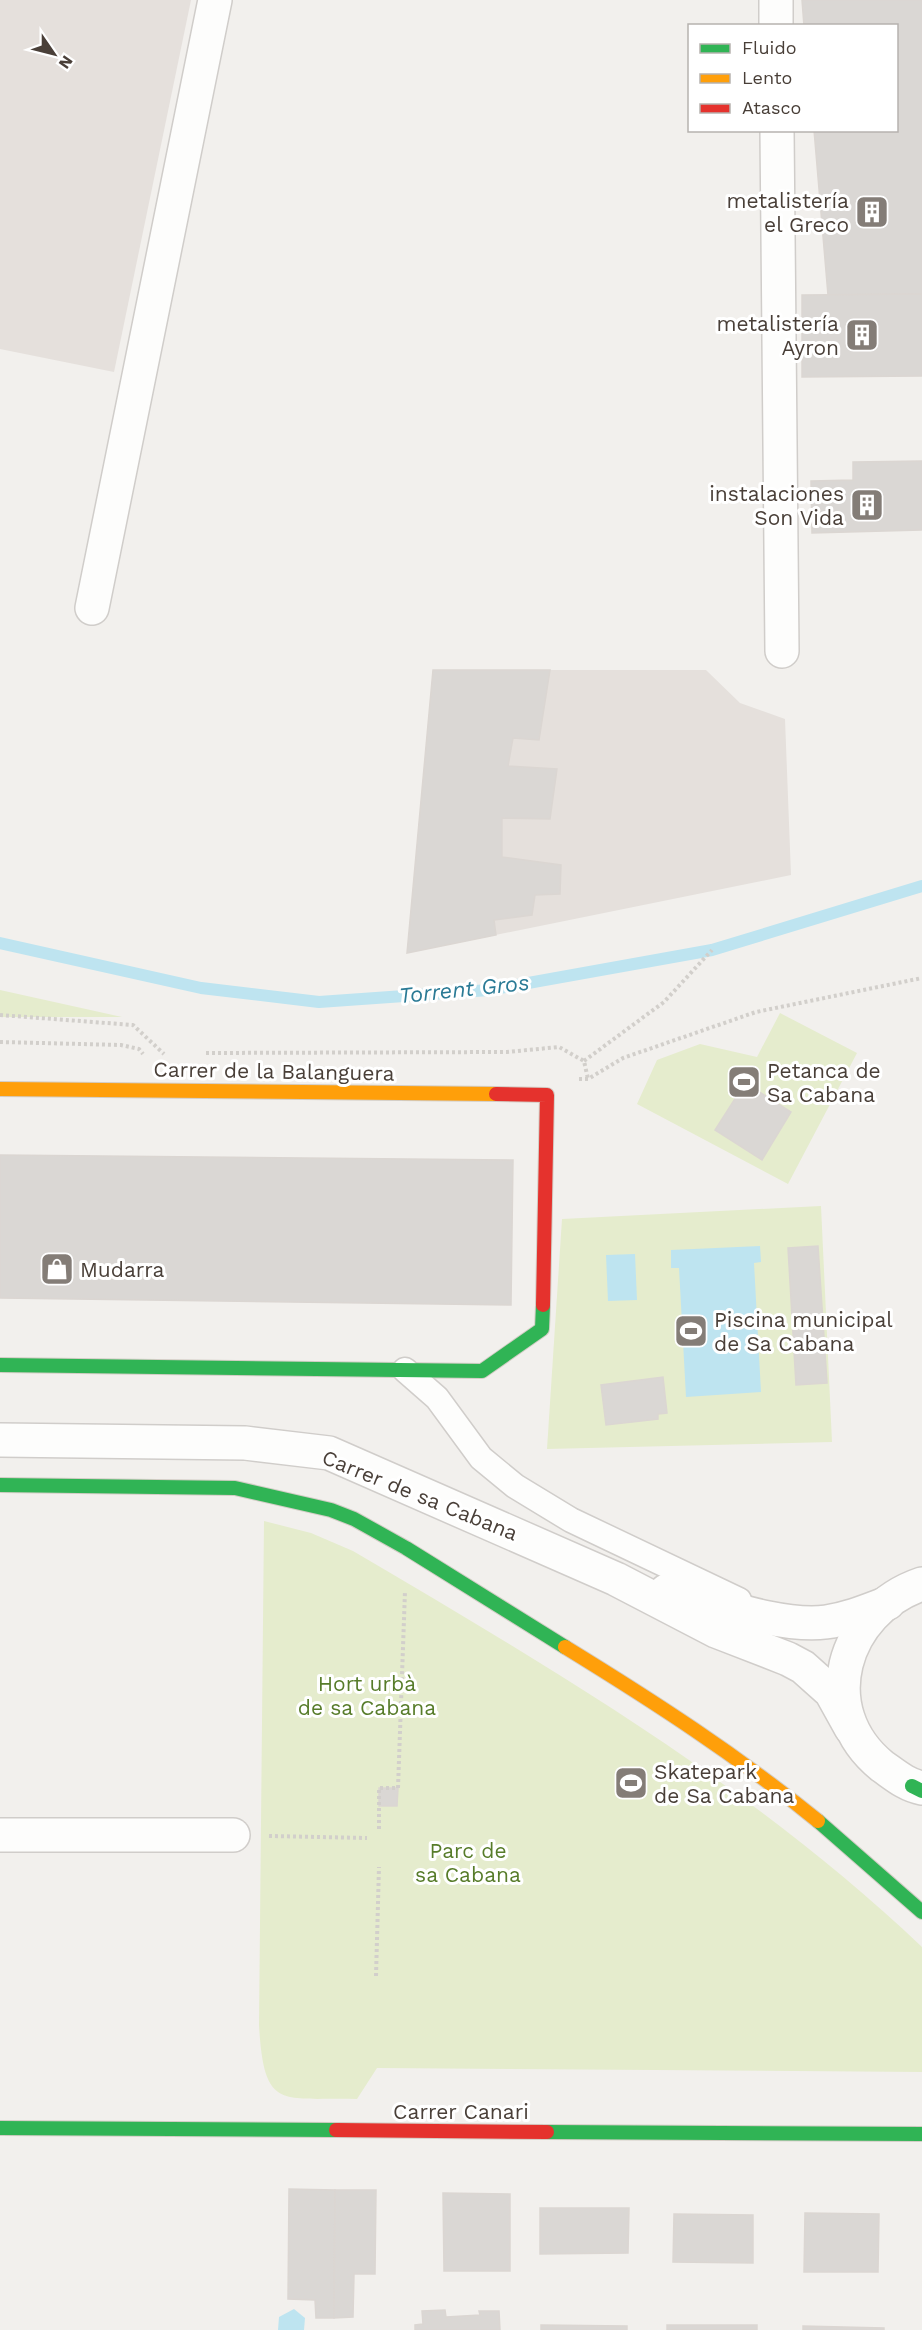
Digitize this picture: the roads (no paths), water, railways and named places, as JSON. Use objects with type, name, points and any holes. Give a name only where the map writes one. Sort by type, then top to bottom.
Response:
[{"type":"street","points":[[92,608],[215,0]]},
{"type":"street","points":[[776,0],[776,24]]},
{"type":"street","points":[[777,132],[782,651]]},
{"type":"street","name":"Carrer de la Balanguera","points":[[0,1089],[547,1095],[542,1329],[482,1371],[405,1370]]},
{"type":"street","points":[[0,1365],[405,1370]]},
{"type":"street","name":"Carrer de sa Cabana","points":[[0,1440],[245,1443],[329,1453],[616,1579],[716,1631],[803,1667],[831,1692],[851,1728]]},
{"type":"street","points":[[0,1485],[235,1488],[331,1510],[354,1519],[406,1548],[683,1720],[762,1775],[851,1847],[922,1912]]},
{"type":"street","name":"Carrer de sa Cabana","points":[[616,1579],[773,1618],[823,1622],[855,1616],[888,1603]]},
{"type":"street","points":[[919,1788],[876,1760],[851,1728],[843,1701],[848,1654],[858,1633],[888,1603],[922,1584]]},
{"type":"street","points":[[0,1835],[233,1835]]},
{"type":"street","name":"Carrer Canari","points":[[0,2128],[922,2134]]},
{"type":"lane","points":[[405,1370],[437,1398],[481,1458],[515,1486],[571,1520],[668,1564],[773,1618]]},
{"type":"water","points":[[760,1246],[761,1262],[754,1263],[761,1392],[686,1397],[679,1268],[671,1268],[671,1250]]},
{"type":"water","points":[[635,1254],[637,1300],[608,1301],[606,1255]]},
{"type":"water","points":[[294,2309],[305,2318],[304,2330],[278,2330],[279,2317]]},
{"type":"waterway","name":"Torrent Gros","points":[[0,943],[201,988],[319,1002],[489,990],[712,950],[922,886]]},
{"type":"place","name":"metalistería el Greco","points":[[872,212]]},
{"type":"place","name":"metalistería Ayron","points":[[862,335]]},
{"type":"place","name":"instalaciones Son Vida","points":[[867,505]]},
{"type":"place","name":"Petanca de Sa Cabana","points":[[744,1082]]},
{"type":"place","name":"Mudarra","points":[[57,1269]]},
{"type":"place","name":"Piscina municipal de Sa Cabana","points":[[691,1331]]},
{"type":"place","name":"Skatepark de Sa Cabana","points":[[631,1783]]},
{"type":"park label","name":"Hort urbà de sa Cabana","points":[[367,1695]]},
{"type":"park label","name":"Parc de sa Cabana","points":[[468,1862]]}]
